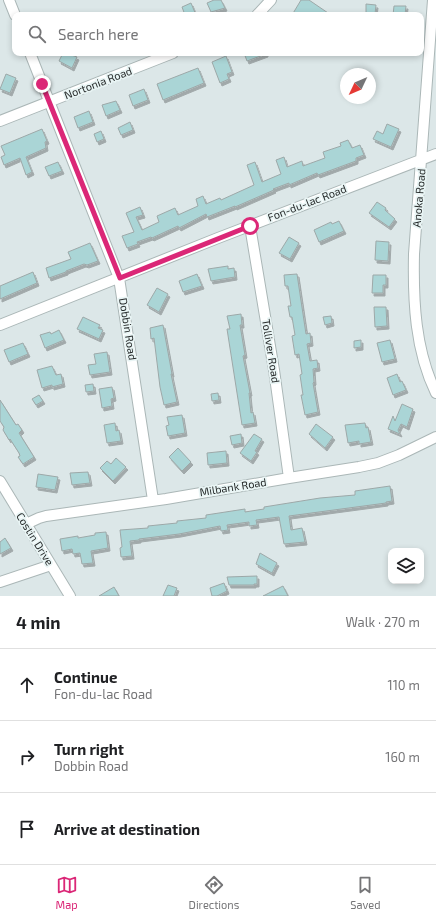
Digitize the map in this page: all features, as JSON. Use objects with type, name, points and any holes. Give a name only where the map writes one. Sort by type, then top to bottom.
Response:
[{"type":"street","points":[[9,0],[14,12]]},
{"type":"street","points":[[260,12],[271,0]]},
{"type":"street","name":"Anoka Road","points":[[433,0],[414,254],[414,307],[424,363],[436,393]]},
{"type":"street","name":"Dobbin Road","points":[[31,56],[120,278],[153,500]]},
{"type":"street","name":"Nortonia Road","points":[[0,121],[165,56]]},
{"type":"street","name":"Fon-du-lac Road","points":[[0,325],[436,154]]},
{"type":"street","name":"Tolliver Road","points":[[250,226],[274,370],[289,478]]},
{"type":"street","name":"Milbank Road","points":[[26,524],[46,516],[359,468],[399,455],[436,437]]},
{"type":"street","name":"Costin Drive","points":[[0,482],[70,596]]},
{"type":"street","points":[[0,582],[51,565]]},
{"type":"building","points":[[214,0],[221,0],[225,8],[211,12],[207,3]]},
{"type":"building","points":[[301,0],[309,0],[327,12],[294,12]]},
{"type":"building","points":[[191,3],[195,12],[184,12],[182,7]]},
{"type":"building","points":[[366,4],[376,5],[375,12],[366,12]]},
{"type":"building","points":[[394,6],[406,6],[405,12],[393,12]]},
{"type":"building","points":[[62,56],[77,57],[72,68],[59,61]]},
{"type":"building","points":[[226,56],[232,72],[227,74],[229,79],[220,83],[212,62]]},
{"type":"building","points":[[245,56],[261,56],[247,61]]},
{"type":"building","points":[[198,68],[204,83],[163,100],[157,84]]},
{"type":"building","points":[[6,74],[16,78],[10,93],[0,89]]},
{"type":"building","points":[[144,89],[148,100],[133,106],[129,95]]},
{"type":"building","points":[[116,101],[120,110],[106,116],[102,105]]},
{"type":"building","points":[[89,111],[93,122],[78,128],[74,117]]},
{"type":"building","points":[[130,122],[133,130],[121,135],[118,128]]},
{"type":"building","points":[[387,124],[399,129],[391,147],[373,139],[377,131],[383,134]]},
{"type":"building","points":[[42,129],[47,141],[45,142],[46,148],[26,157],[32,172],[26,175],[20,158],[4,165],[1,157],[5,155],[1,146]]},
{"type":"building","points":[[101,131],[104,139],[97,142],[94,134]]},
{"type":"building","points":[[348,140],[352,148],[360,145],[364,155],[356,158],[356,161],[318,175],[317,173],[289,185],[289,183],[273,189],[274,190],[235,207],[207,217],[206,214],[179,228],[178,226],[152,238],[151,237],[137,242],[138,244],[127,248],[122,236],[134,232],[126,213],[140,207],[143,215],[136,217],[142,230],[159,222],[157,216],[175,208],[178,215],[198,206],[196,199],[203,196],[206,204],[220,198],[221,200],[254,185],[247,165],[255,162],[262,182],[281,174],[276,160],[284,157],[287,167],[302,161],[303,166],[325,158],[323,152],[341,146],[340,143]]},
{"type":"building","points":[[58,162],[62,171],[49,176],[45,167]]},
{"type":"building","points":[[377,202],[386,208],[385,210],[395,219],[389,227],[369,213]]},
{"type":"building","points":[[339,221],[344,231],[319,242],[314,230],[331,222],[332,224]]},
{"type":"building","points":[[289,237],[299,243],[290,259],[279,253]]},
{"type":"building","points":[[376,241],[389,242],[388,261],[375,260]]},
{"type":"building","points":[[90,243],[98,261],[87,265],[84,264],[49,278],[46,268],[71,259],[68,252]]},
{"type":"building","points":[[228,266],[228,269],[234,268],[235,277],[211,281],[208,269]]},
{"type":"building","points":[[33,272],[37,283],[0,299],[0,286]]},
{"type":"building","points":[[197,274],[202,286],[183,292],[179,281]]},
{"type":"building","points":[[297,274],[306,334],[310,333],[311,343],[307,344],[310,361],[317,360],[318,368],[313,369],[313,383],[318,412],[305,415],[301,395],[303,395],[300,375],[302,374],[299,354],[295,355],[292,336],[295,335],[292,317],[290,317],[288,306],[291,306],[288,286],[285,286],[284,275]]},
{"type":"building","points":[[373,275],[386,275],[386,285],[383,285],[383,293],[372,293]]},
{"type":"building","points":[[157,288],[168,294],[159,312],[147,305]]},
{"type":"building","points":[[374,307],[386,307],[387,326],[375,327]]},
{"type":"building","points":[[241,314],[242,325],[240,325],[245,355],[243,356],[250,393],[251,413],[253,412],[255,423],[242,425],[227,329],[230,329],[227,316]]},
{"type":"building","points":[[331,316],[332,323],[325,325],[323,317]]},
{"type":"building","points":[[83,317],[100,325],[98,328],[103,330],[99,339],[77,329]]},
{"type":"building","points":[[163,325],[177,402],[164,405],[160,387],[154,338],[151,339],[150,328]]},
{"type":"building","points":[[59,330],[64,340],[45,348],[40,335],[50,332],[51,334]]},
{"type":"building","points":[[361,340],[361,347],[354,348],[354,341]]},
{"type":"building","points":[[390,340],[395,359],[382,362],[377,343]]},
{"type":"building","points":[[23,343],[28,354],[9,362],[4,350]]},
{"type":"building","points":[[107,352],[110,372],[90,375],[88,365],[96,364],[94,354]]},
{"type":"building","points":[[52,366],[56,375],[61,374],[63,384],[42,388],[37,370]]},
{"type":"building","points":[[397,374],[400,382],[402,381],[406,390],[393,395],[387,378]]},
{"type":"building","points":[[93,384],[94,391],[86,392],[85,385]]},
{"type":"building","points":[[112,387],[114,398],[111,399],[112,406],[102,408],[99,389]]},
{"type":"building","points":[[218,393],[219,400],[212,401],[211,394]]},
{"type":"building","points":[[39,395],[43,401],[36,405],[32,399]]},
{"type":"building","points":[[0,400],[16,425],[18,424],[22,430],[19,433],[34,457],[23,464],[18,457],[20,456],[19,453],[3,430],[4,427],[0,421]]},
{"type":"building","points":[[402,404],[413,409],[407,427],[401,424],[398,430],[400,434],[388,429],[393,416],[395,421]]},
{"type":"building","points":[[182,415],[185,433],[168,436],[166,426],[169,425],[167,417]]},
{"type":"building","points":[[115,423],[116,431],[119,430],[121,441],[107,443],[104,425]]},
{"type":"building","points":[[365,423],[366,428],[368,427],[371,442],[359,444],[359,441],[348,443],[345,425]]},
{"type":"building","points":[[316,424],[333,437],[325,448],[309,434]]},
{"type":"building","points":[[241,434],[242,443],[232,445],[230,436]]},
{"type":"building","points":[[254,434],[262,439],[255,451],[257,452],[251,461],[240,453]]},
{"type":"building","points":[[178,448],[191,462],[182,471],[169,457]]},
{"type":"building","points":[[226,451],[227,463],[208,465],[207,453]]},
{"type":"building","points":[[116,458],[126,467],[113,481],[100,468],[107,461],[111,464]]},
{"type":"building","points":[[88,472],[90,483],[72,485],[70,473]]},
{"type":"building","points":[[38,474],[58,477],[55,490],[36,487]]},
{"type":"building","points":[[390,486],[392,501],[386,503],[289,516],[291,530],[302,528],[305,542],[284,544],[279,517],[256,520],[257,525],[249,526],[249,522],[227,525],[228,530],[221,531],[220,526],[130,541],[132,556],[121,557],[120,548],[122,547],[120,530],[148,528],[148,526],[206,518],[206,515],[245,509],[245,512],[264,509],[264,507],[320,498],[355,495],[355,491]]},
{"type":"building","points":[[106,532],[108,548],[91,551],[93,563],[82,564],[80,553],[73,554],[72,549],[62,551],[60,539],[78,536],[78,538],[95,535],[95,533]]},
{"type":"building","points":[[5,538],[11,548],[0,554],[0,542]]},
{"type":"building","points":[[260,553],[277,563],[272,573],[256,564]]},
{"type":"building","points":[[257,576],[257,584],[254,585],[229,585],[227,577]]},
{"type":"building","points":[[224,583],[227,591],[217,596],[212,596],[210,588]]},
{"type":"building","points":[[168,585],[177,588],[174,596],[163,596]]},
{"type":"building","points":[[283,586],[288,596],[263,596]]},
{"type":"building","points":[[114,587],[119,596],[99,596]]},
{"type":"route","points":[[42,84],[120,278],[250,226]]}]
